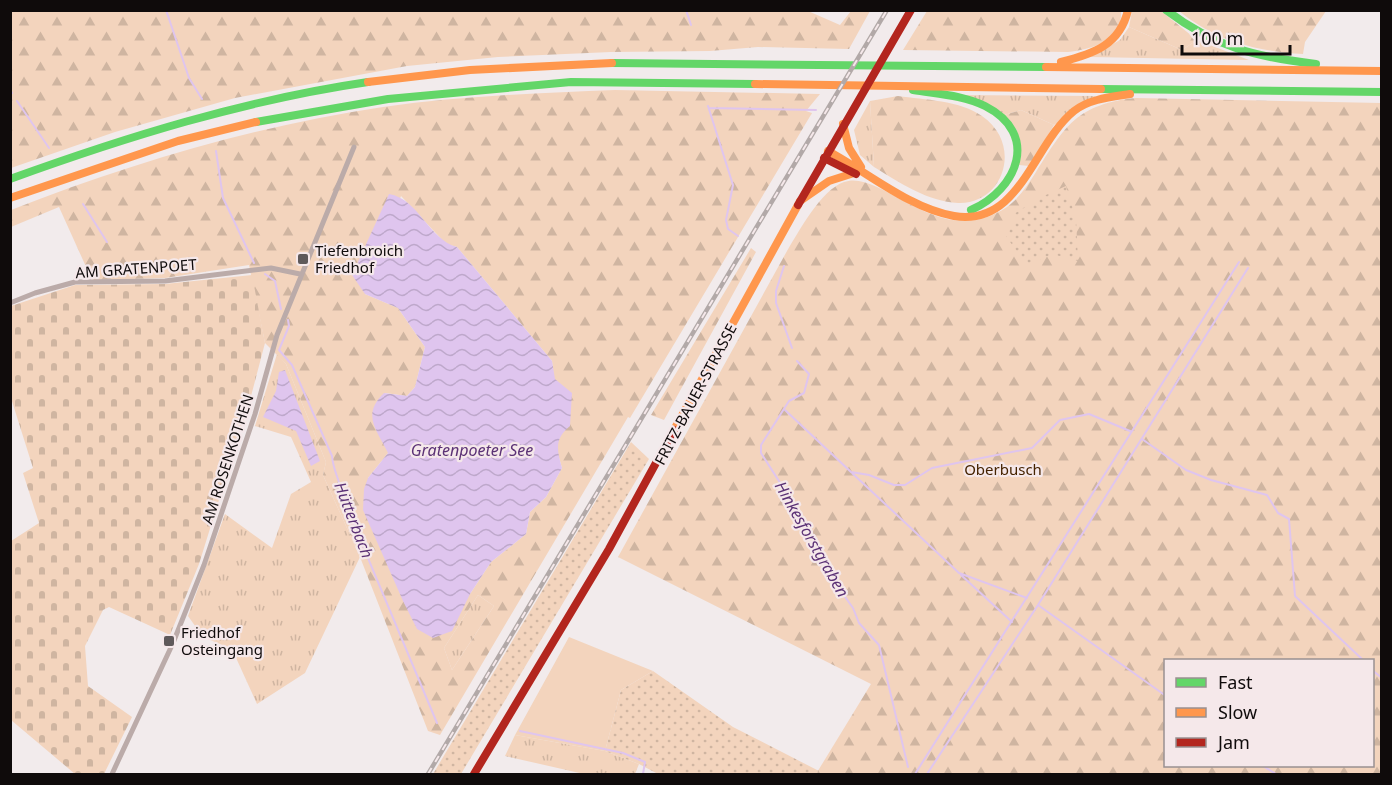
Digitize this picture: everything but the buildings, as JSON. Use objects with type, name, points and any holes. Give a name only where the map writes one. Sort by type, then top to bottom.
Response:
[{"type":"main road","name":"FRITZ-BAUER-STRASSE","points":[[474,774],[609,549],[826,154],[911,10]]},
{"type":"main road","points":[[1040,66],[1082,57],[1110,46],[1125,25],[1128,10]]},
{"type":"main road","points":[[1166,10],[1197,34],[1237,52],[1265,58],[1380,71]]},
{"type":"main road","points":[[10,179],[175,124],[289,96],[395,78],[467,70],[571,63],[824,63],[1380,71]]},
{"type":"main road","points":[[10,198],[189,138],[286,115],[388,99],[571,82],[1382,92]]},
{"type":"main road","points":[[886,85],[975,102],[991,110],[1009,128],[1015,143],[1016,160],[1012,177],[1001,194],[985,206],[970,210],[936,209]]},
{"type":"main road","points":[[826,154],[936,209],[954,216],[970,217],[989,212],[1016,192],[1060,124],[1073,111],[1087,103],[1160,89]]},
{"type":"main road","points":[[843,124],[858,170]]},
{"type":"main road","points":[[800,201],[836,177],[858,170]]},
{"type":"street","name":"AM ROSENKOTHEN","points":[[112,774],[164,663],[204,565],[255,414],[277,334],[354,147]]},
{"type":"street","name":"AM GRATENPOET","points":[[10,303],[34,293],[75,282],[165,281],[271,268],[300,274]]},
{"type":"green space","points":[[11,11],[808,11],[840,25],[851,11],[870,11],[849,49],[758,47],[710,51],[611,52],[498,57],[407,66],[235,98],[115,132],[11,168]]},
{"type":"green space","points":[[927,11],[1121,11],[1117,30],[1111,36],[1096,46],[1077,51],[903,50]]},
{"type":"green space","points":[[1132,11],[1161,11],[1197,40],[1182,50],[1129,27]]},
{"type":"green space","points":[[1179,11],[1326,11],[1305,42],[1303,54],[1237,43],[1207,30]]},
{"type":"green space","points":[[1129,27],[1182,50],[1197,40],[1249,60],[1090,57],[1120,40]]},
{"type":"green space","points":[[615,90],[820,94],[806,111],[812,113],[630,418],[628,417],[440,735],[428,731],[360,557],[323,475],[326,462],[286,364],[265,343],[249,265],[165,278],[92,280],[59,207],[11,227],[11,210],[148,162],[288,124],[412,103]],"holes":[[[401,196],[446,244],[457,247],[552,361],[560,434],[556,447],[562,468],[546,497],[530,512],[526,534],[491,562],[470,594],[368,478],[388,453],[385,393],[407,396],[415,387],[425,347],[398,308],[365,294]],[[478,595],[494,606],[452,670],[444,648]]]},
{"type":"green space","points":[[963,95],[1096,96],[1054,125],[1021,110],[1004,115]]},
{"type":"green space","points":[[898,96],[963,107],[982,116],[995,128],[1002,142],[1005,157],[1003,171],[987,194],[974,201],[947,202],[914,190],[874,167],[870,101]]},
{"type":"green space","name":"Oberbusch","points":[[1136,98],[1381,103],[1381,774],[816,774],[871,684],[618,557],[787,251],[804,222],[827,193],[844,182],[859,181],[876,186],[936,216],[958,221],[982,219],[1007,207],[1015,200],[1065,130],[1086,112],[1100,106]]},
{"type":"green space","points":[[870,101],[874,167],[860,155],[854,130]]},
{"type":"green space","points":[[1021,110],[1054,125],[1029,166],[1019,165],[1017,130],[1004,115]]},
{"type":"green space","points":[[1066,186],[1076,219],[1078,261],[1052,254],[1027,266],[1006,236],[1014,223],[1014,214],[1037,199]]},
{"type":"green space","points":[[751,248],[756,252],[664,420],[651,415]]},
{"type":"green space","points":[[252,275],[265,343],[250,400],[199,564],[170,635],[109,607],[103,610],[85,646],[88,686],[132,717],[104,774],[75,774],[11,720],[11,541],[39,523],[23,473],[33,468],[11,398],[11,306],[75,285],[165,284]]},
{"type":"green space","points":[[277,354],[286,364],[326,462],[323,475],[360,557],[305,673],[257,704],[232,649],[203,637],[188,616],[225,514],[272,548],[291,494],[311,482],[291,437],[255,426]]},
{"type":"green space","points":[[631,442],[649,459],[461,774],[433,774]]},
{"type":"green space","points":[[478,595],[494,606],[452,670],[444,648]]},
{"type":"green space","points":[[569,637],[653,671],[621,690],[605,751],[515,735]]},
{"type":"green space","points":[[653,671],[733,727],[819,771],[816,774],[658,774],[605,751],[621,690]]},
{"type":"green space","points":[[515,735],[605,751],[639,764],[635,774],[584,774],[505,756]]},
{"type":"water","name":"Gratenpoeter See","points":[[389,194],[408,203],[438,236],[457,247],[552,361],[555,379],[572,393],[570,426],[561,436],[558,445],[562,468],[546,497],[530,512],[526,534],[491,562],[470,594],[452,631],[433,638],[417,629],[363,510],[364,489],[368,478],[388,453],[373,423],[373,408],[384,393],[407,396],[415,387],[425,347],[398,308],[365,294],[352,275]]},
{"type":"water","points":[[285,370],[320,461],[311,466],[296,431],[263,417],[276,391],[279,372]]},
{"type":"waterway","name":"Hütterbach","points":[[166,10],[189,78],[202,99]]},
{"type":"waterway","name":"Hinkesforstgraben","points":[[686,10],[691,25]]},
{"type":"waterway","points":[[17,101],[49,148]]},
{"type":"waterway","name":"Hinkesforstgraben","points":[[708,106],[733,185],[726,220],[728,229],[738,236]]},
{"type":"waterway","points":[[709,108],[816,110]]},
{"type":"waterway","name":"Hütterbach","points":[[216,151],[223,198],[254,263]]},
{"type":"waterway","points":[[83,204],[107,242]]},
{"type":"waterway","points":[[915,774],[1239,262]]},
{"type":"waterway","name":"Hinkesforstgraben","points":[[784,266],[776,291],[776,303],[792,348]]},
{"type":"waterway","points":[[927,774],[1038,605],[1248,268]]},
{"type":"waterway","name":"Hütterbach","points":[[265,274],[275,281],[281,309]]},
{"type":"waterway","name":"Hütterbach","points":[[288,320],[289,326],[279,350],[292,365],[332,456],[342,496],[437,723]]},
{"type":"waterway","name":"Hinkesforstgraben","points":[[797,361],[809,374],[804,393],[789,401],[761,445],[761,453],[811,531],[818,553],[833,580],[853,608],[859,623],[879,645],[908,767]]},
{"type":"waterway","points":[[785,410],[851,472],[869,475],[894,485],[905,485],[932,468],[1032,448],[1060,420],[1089,414],[1130,431]]},
{"type":"waterway","points":[[1142,439],[1186,470],[1211,480],[1267,495],[1278,513],[1289,519],[1295,596],[1362,659]]},
{"type":"waterway","points":[[852,473],[959,573],[1027,598]]},
{"type":"waterway","points":[[961,575],[1012,622]]},
{"type":"waterway","points":[[1038,605],[1164,695]]},
{"type":"waterway","points":[[1374,672],[1382,678]]},
{"type":"waterway","name":"Hütterbach","points":[[520,731],[623,753],[645,762],[643,774]]},
{"type":"waterway","points":[[1265,767],[1276,774]]},
{"type":"railway","points":[[428,774],[887,10]]},
{"type":"traffic: fast","points":[[1166,10],[1184,23],[1219,42],[1255,54],[1316,64]]},
{"type":"traffic: fast","points":[[612,63],[1046,67]]},
{"type":"traffic: fast","points":[[10,179],[186,121],[276,99],[368,82]]},
{"type":"traffic: fast","points":[[256,122],[388,99],[571,82],[755,84]]},
{"type":"traffic: fast","points":[[1101,89],[1382,92]]},
{"type":"traffic: fast","points":[[913,90],[950,95],[977,102],[1002,118],[1013,131],[1017,146],[1016,161],[1011,175],[1001,189],[987,201],[971,210]]},
{"type":"traffic: slow","points":[[1061,62],[1094,51],[1112,40],[1119,32],[1128,10]]},
{"type":"traffic: slow","points":[[368,82],[470,70],[612,63]]},
{"type":"traffic: slow","points":[[1046,67],[1382,71]]},
{"type":"traffic: slow","points":[[755,84],[1101,89]]},
{"type":"traffic: slow","points":[[828,151],[921,205],[954,216],[976,216],[995,209],[1010,196],[1060,125],[1074,111],[1093,101],[1130,94]]},
{"type":"traffic: slow","points":[[10,198],[178,141],[256,122]]},
{"type":"traffic: slow","points":[[843,124],[849,148],[861,167]]},
{"type":"traffic: slow","points":[[800,201],[829,181],[854,173]]},
{"type":"traffic: slow","points":[[674,430],[798,205]]},
{"type":"traffic: jam","points":[[798,205],[911,10]]},
{"type":"traffic: jam","points":[[824,158],[856,174]]},
{"type":"traffic: jam","points":[[474,774],[609,549],[674,430]]},
{"type":"place","name":"Tiefenbroich Friedhof","points":[[303,259]]},
{"type":"place","name":"Friedhof Osteingang","points":[[169,641]]}]
